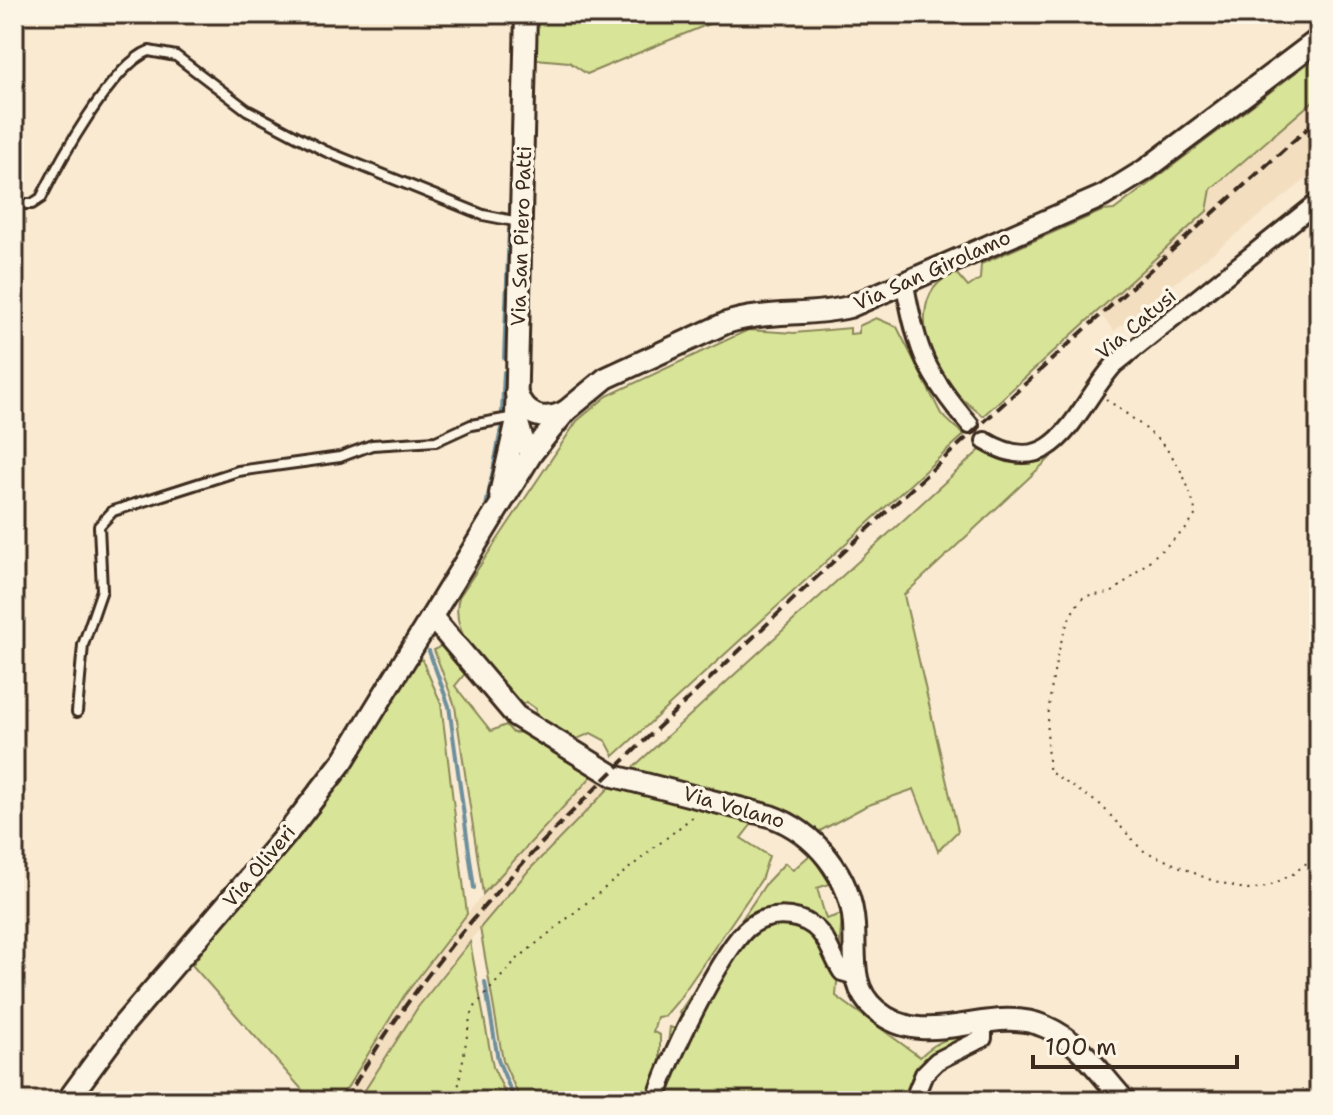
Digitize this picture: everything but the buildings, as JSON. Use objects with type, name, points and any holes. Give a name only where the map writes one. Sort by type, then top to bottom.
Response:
[{"type":"street","name":"Via San Piero Patti","points":[[526,14],[516,421],[532,453]]},
{"type":"street","name":"Via San Girolamo","points":[[432,617],[532,453],[566,411],[606,378],[742,318],[823,314],[849,307],[1103,196],[1145,170],[1319,39]]},
{"type":"street","name":"Via Catusi","points":[[985,441],[1006,454],[1029,457],[1053,447],[1093,388],[1114,365],[1319,201]]},
{"type":"street","points":[[905,285],[924,365],[941,392],[970,425]]},
{"type":"street","points":[[516,393],[521,404],[536,417],[555,417],[566,411]]},
{"type":"street","points":[[494,516],[516,421]]},
{"type":"street","name":"Via Volano","points":[[432,617],[516,716],[614,776],[711,799],[795,825],[823,849],[851,902],[856,976],[860,990],[874,1010],[902,1026],[924,1031],[983,1023],[1030,1021],[1057,1032],[1085,1054],[1125,1101]]},
{"type":"street","name":"Via Oliveri","points":[[67,1101],[122,1026],[285,836],[343,761],[432,617]]},
{"type":"street","points":[[656,1101],[697,1010],[733,943],[762,919],[777,916],[804,921],[827,941],[842,972],[856,976]]},
{"type":"street","points":[[913,1101],[924,1074],[937,1061],[983,1038],[983,1023]]},
{"type":"lane","points":[[14,204],[32,204],[41,198],[98,102],[133,61],[149,51],[176,56],[247,110],[325,151],[483,215],[520,222]]},
{"type":"lane","points":[[77,712],[83,645],[102,590],[99,526],[113,511],[238,471],[340,457],[372,445],[436,441],[471,425],[516,421]]},
{"type":"path","points":[[1093,388],[1157,435],[1191,492],[1196,514],[1187,528],[1118,588],[1111,593],[1085,596],[1072,611],[1066,622],[1054,684],[1046,744],[1050,772],[1101,805],[1142,850],[1208,879],[1248,890],[1267,887],[1293,874],[1319,853]]},
{"type":"path","points":[[456,1101],[470,1018],[476,1005],[516,960],[694,815]]},
{"type":"shaded area","points":[[1319,96],[1319,169],[1114,331],[1098,311],[1207,211],[1211,190]]},
{"type":"shaded area","points":[[592,776],[610,787],[529,870],[480,928],[418,1007],[358,1101],[339,1101],[404,996],[467,914],[514,857]]},
{"type":"green space","points":[[534,14],[733,14],[587,74],[569,62],[536,59]]},
{"type":"green space","points":[[1319,55],[1319,96],[1211,189],[1207,211],[983,416],[953,390],[933,358],[925,329],[927,301],[942,280],[956,273],[968,287],[980,279],[981,264],[1102,211],[1114,210]]},
{"type":"green space","points":[[876,318],[897,327],[941,414],[964,435],[614,756],[606,741],[591,733],[577,739],[535,716],[536,709],[526,702],[521,705],[467,642],[457,613],[459,597],[577,421],[607,396],[748,330],[794,333],[850,328],[850,334],[859,333],[859,326]]},
{"type":"green space","points":[[980,450],[997,459],[1022,464],[1050,458],[904,595],[958,831],[938,851],[914,789],[866,806],[818,832],[781,812],[714,793],[713,787],[703,785],[699,789],[628,772]]},
{"type":"green space","points":[[443,645],[467,671],[455,686],[491,731],[506,725],[513,733],[525,732],[592,776],[483,894],[455,706],[434,650]]},
{"type":"green space","points":[[419,653],[441,703],[467,914],[404,996],[339,1101],[312,1101],[192,965],[289,839]]},
{"type":"green space","points":[[610,787],[755,820],[741,838],[769,856],[761,880],[677,1002],[665,1016],[657,1017],[653,1032],[660,1035],[660,1091],[647,1101],[521,1101],[503,1061],[480,928],[529,870]]},
{"type":"green space","points":[[811,854],[830,884],[817,888],[826,919],[842,914],[836,996],[920,1057],[945,1040],[976,1037],[941,1052],[910,1101],[670,1101],[666,1060],[670,1027],[675,1029],[684,1016],[679,1013],[767,882],[785,863],[793,870]]},
{"type":"green space","points":[[470,942],[493,1067],[509,1101],[358,1101],[418,1007]]},
{"type":"waterway","points":[[510,213],[513,157]]},
{"type":"waterway","points":[[504,358],[509,229]]},
{"type":"waterway","points":[[502,412],[504,372]]},
{"type":"waterway","points":[[485,512],[502,424]]},
{"type":"waterway","points":[[429,651],[449,706],[474,888]]},
{"type":"waterway","points":[[485,982],[498,1060],[515,1101]]},
{"type":"railway","points":[[345,1101],[385,1036],[429,974],[476,915],[579,805],[885,513],[1319,118]]}]
